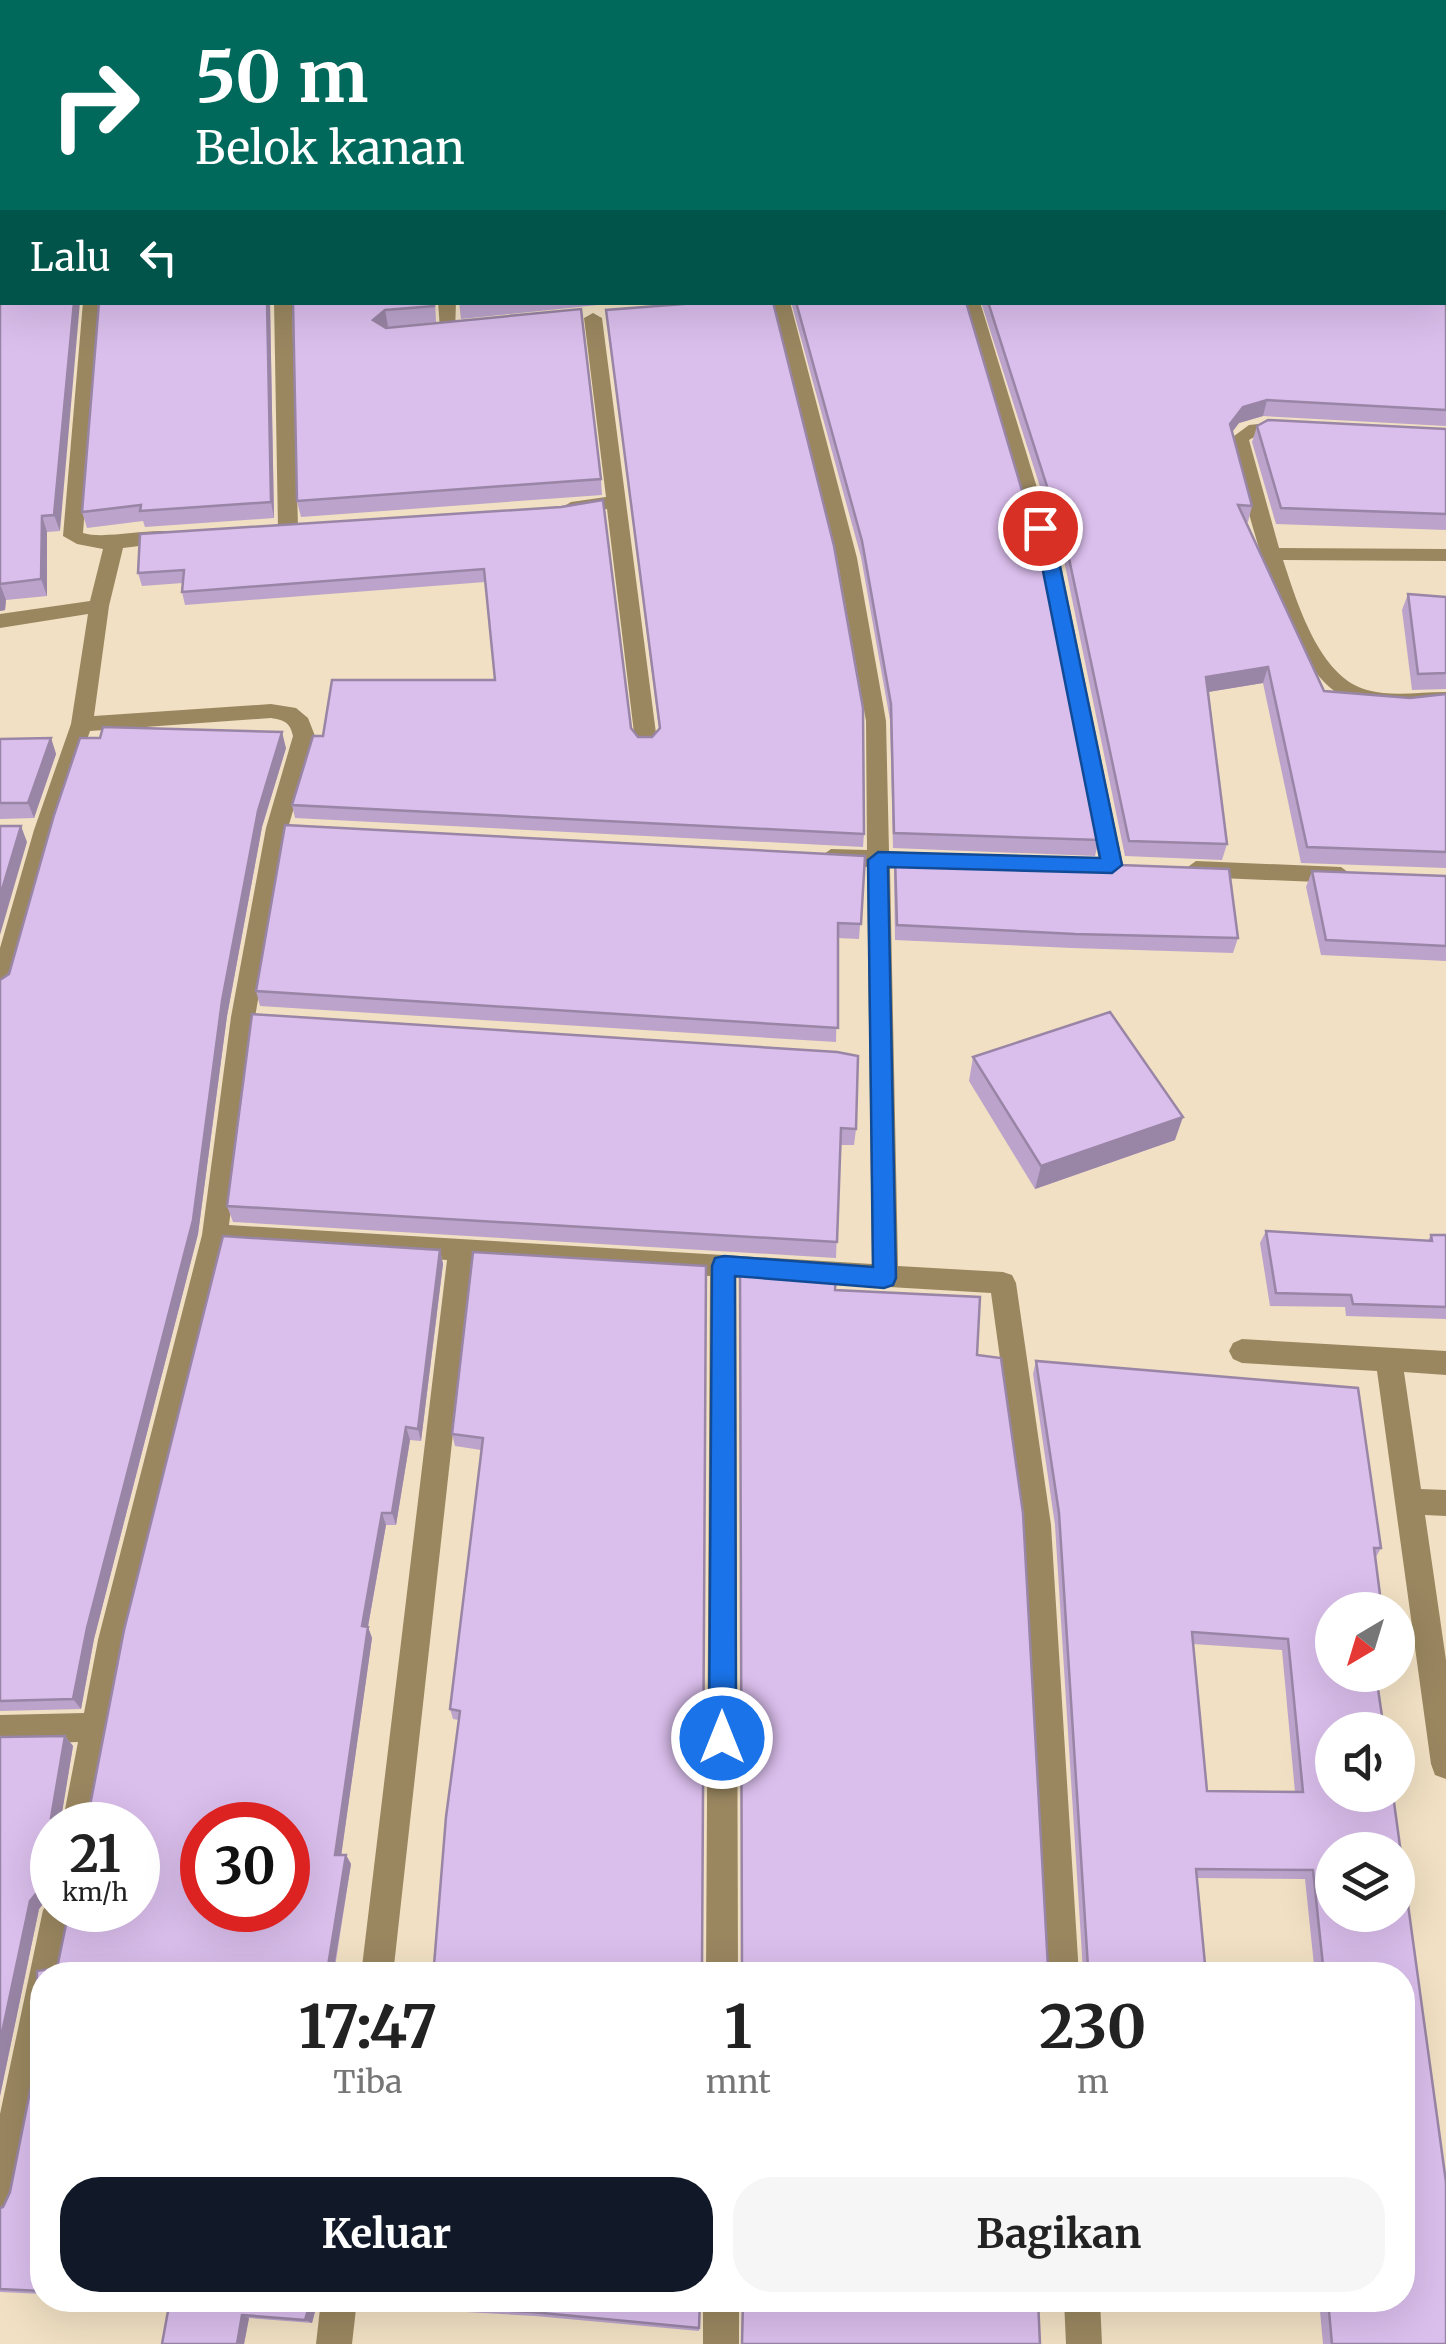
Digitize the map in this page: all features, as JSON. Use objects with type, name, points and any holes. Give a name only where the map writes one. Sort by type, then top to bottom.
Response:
[{"type":"street","points":[[92,305],[73,536],[84,541],[114,541],[192,535]]},
{"type":"street","points":[[283,305],[288,527]]},
{"type":"street","points":[[447,305],[450,329]]},
{"type":"street","points":[[780,305],[848,558],[876,720],[878,860],[872,1058],[884,1278]]},
{"type":"street","points":[[973,305],[1051,566],[1112,865]]},
{"type":"street","points":[[592,318],[646,741]]},
{"type":"street","points":[[1300,428],[1263,426],[1248,430],[1239,439],[1270,554],[1326,672],[1346,690],[1376,699],[1446,699]]},
{"type":"street","points":[[542,511],[616,502]]},
{"type":"street","points":[[0,988],[45,830],[82,724],[99,606],[114,541]]},
{"type":"street","points":[[1270,554],[1446,555]]},
{"type":"street","points":[[0,621],[99,606]]},
{"type":"street","points":[[81,1802],[113,1640],[215,1235],[304,736],[302,723],[289,714],[270,711],[82,724]]},
{"type":"street","points":[[15,830],[45,830]]},
{"type":"street","points":[[800,856],[956,862]]},
{"type":"street","points":[[1171,868],[1367,876]]},
{"type":"street","points":[[215,1235],[1002,1283],[1037,1525],[1062,1962]]},
{"type":"street","points":[[379,1962],[461,1249]]},
{"type":"street","points":[[722,1962],[724,1266]]},
{"type":"street","points":[[1242,1352],[1446,1363]]},
{"type":"street","points":[[1389,1361],[1446,1764]]},
{"type":"street","points":[[1409,1502],[1446,1504]]},
{"type":"street","points":[[0,1730],[97,1727]]},
{"type":"street","points":[[49,1962],[55,1932]]},
{"type":"street","points":[[0,2196],[30,2049]]},
{"type":"street","points":[[334,2344],[338,2312]]},
{"type":"street","points":[[721,2344],[722,2312]]},
{"type":"street","points":[[1083,2312],[1084,2344]]},
{"type":"building","points":[[0,305],[74,305],[54,515],[42,516],[41,579],[0,584]]},
{"type":"building","points":[[99,305],[267,305],[271,502],[140,511],[141,505],[82,512]]},
{"type":"building","points":[[293,305],[434,305],[385,310],[373,320],[386,328],[581,309],[601,479],[297,501]]},
{"type":"building","points":[[670,305],[774,305],[834,546],[863,708],[864,834],[292,805],[313,736],[323,736],[332,680],[495,680],[484,569],[182,592],[184,570],[138,573],[140,534],[561,507],[603,500],[631,728],[638,737],[652,737],[660,728],[606,310]]},
{"type":"building","points":[[797,305],[967,305],[1040,551],[1099,840],[894,833],[891,704],[862,541]]},
{"type":"building","points":[[989,305],[1446,305],[1446,410],[1267,400],[1243,407],[1230,424],[1252,506],[1238,505],[1324,691],[1410,698],[1446,694],[1446,852],[1307,847],[1268,667],[1206,677],[1227,844],[1129,841],[1067,549]]},
{"type":"building","points":[[1268,420],[1446,429],[1446,514],[1281,508],[1257,426]]},
{"type":"building","points":[[1408,594],[1446,597],[1446,673],[1418,674]]},
{"type":"building","points":[[103,727],[282,732],[258,811],[222,1001],[193,1220],[87,1628],[73,1699],[0,1701],[0,980],[9,974],[80,738],[100,738]]},
{"type":"building","points":[[51,738],[28,803],[0,803],[0,739]]},
{"type":"building","points":[[285,825],[865,856],[861,924],[838,923],[838,1028],[256,991]]},
{"type":"building","points":[[0,826],[21,826],[0,896]]},
{"type":"building","points":[[895,857],[1229,869],[1238,938],[897,925]]},
{"type":"building","points":[[1312,871],[1446,876],[1446,946],[1326,940]]},
{"type":"building","points":[[1110,1012],[1183,1117],[1041,1166],[973,1057]]},
{"type":"building","points":[[252,1014],[858,1056],[856,1129],[841,1128],[837,1242],[227,1206]]},
{"type":"building","points":[[1266,1231],[1432,1241],[1431,1235],[1446,1235],[1446,1307],[1353,1304],[1351,1295],[1276,1293]]},
{"type":"building","points":[[223,1236],[440,1250],[418,1429],[406,1427],[392,1513],[382,1513],[362,1626],[368,1627],[335,1855],[346,1855],[329,1962],[58,1962],[64,1932],[160,1932],[160,1802],[91,1802],[124,1630]]},
{"type":"building","points":[[473,1252],[706,1266],[702,1962],[434,1962],[446,1817],[460,1711],[450,1709],[483,1438],[452,1434]]},
{"type":"building","points":[[740,1268],[836,1274],[835,1290],[980,1297],[977,1355],[1001,1358],[1023,1513],[1048,1962],[742,1962]]},
{"type":"building","points":[[1036,1361],[1358,1388],[1381,1548],[1374,1548],[1380,1592],[1315,1592],[1315,1692],[1378,1692],[1381,1712],[1315,1712],[1315,1812],[1395,1812],[1398,1832],[1315,1832],[1315,1889],[1313,1870],[1196,1869],[1205,1962],[1088,1962],[1059,1513]],"holes":[[[1192,1632],[1288,1639],[1303,1792],[1207,1791]]]},
{"type":"building","points":[[65,1736],[54,1802],[30,1802],[30,1901],[0,2042],[0,1737]]},
{"type":"building","points":[[1319,1932],[1412,1932],[1446,2182],[1446,2344],[1332,2344],[1329,2312],[1415,2312],[1415,1962],[1323,1962]]},
{"type":"building","points":[[30,2091],[30,2290],[0,2289],[3,2207],[10,2192]]},
{"type":"building","points":[[168,2312],[307,2312],[305,2320],[242,2315],[237,2344],[162,2344]]},
{"type":"building","points":[[532,2312],[700,2312],[699,2328]]},
{"type":"building","points":[[743,2312],[1039,2312],[1040,2344],[742,2344]]},
{"type":"route","points":[[722,1738],[724,1266],[884,1278],[878,860],[1112,865],[1040,528]]}]
